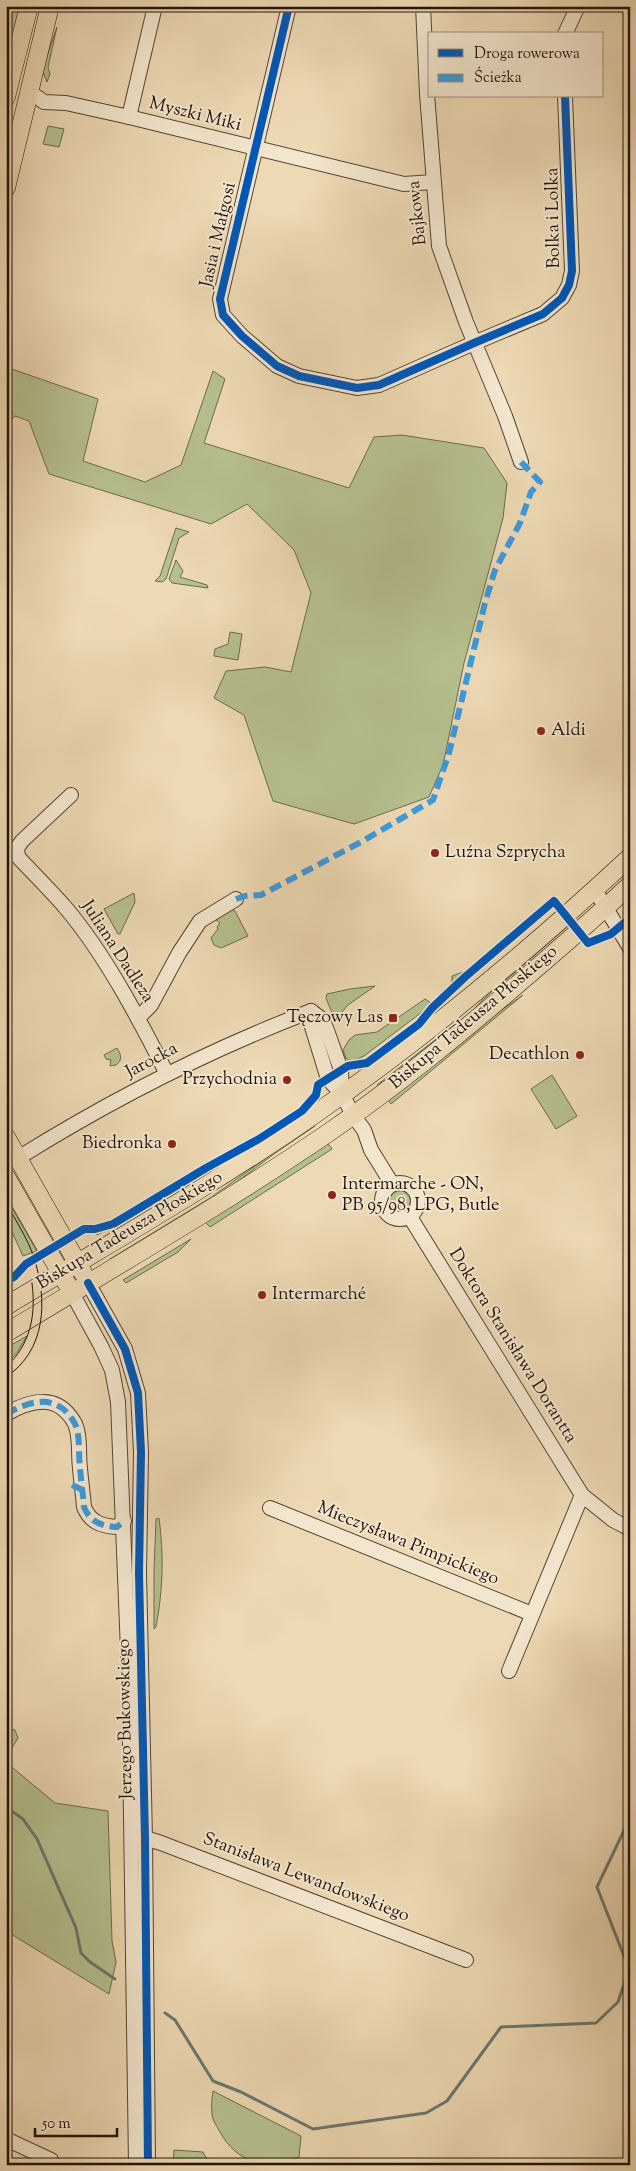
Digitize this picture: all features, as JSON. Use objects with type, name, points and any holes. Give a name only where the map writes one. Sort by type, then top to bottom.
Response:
[{"type":"main road","points":[[7,92],[29,6]]},
{"type":"main road","points":[[6,188],[50,6]]},
{"type":"main road","name":"Biskupa Tadeusza Płoskiego","points":[[6,1306],[217,1178],[342,1094],[445,1016],[595,890],[630,857]]},
{"type":"main road","name":"Biskupa Tadeusza Płoskiego","points":[[6,1333],[228,1198],[352,1115],[441,1050],[606,908],[630,884]]},
{"type":"main road","points":[[6,1137],[78,1262],[88,1283]]},
{"type":"main road","points":[[6,1177],[72,1293]]},
{"type":"street","points":[[129,117],[155,6]]},
{"type":"street","name":"Jasia i Małgosi","points":[[289,6],[220,299],[224,315],[242,336],[276,366],[299,376],[357,388],[379,385],[474,342]]},
{"type":"street","name":"Bajkowa","points":[[423,6],[428,94]]},
{"type":"street","points":[[566,32],[578,6]]},
{"type":"street","name":"Myszki Miki","points":[[7,92],[51,94],[66,103],[129,117],[255,150],[404,184],[433,182]]},
{"type":"street","name":"Bajkowa","points":[[428,98],[439,246],[521,462]]},
{"type":"street","name":"Bolka i Lolka","points":[[474,342],[543,314],[562,298],[569,285],[572,270],[565,98]]},
{"type":"street","name":"Juliana Dadleza","points":[[71,795],[22,841],[17,848],[18,857],[66,908],[88,938],[138,1018],[167,1074]]},
{"type":"street","points":[[595,890],[630,948]]},
{"type":"street","points":[[138,1018],[151,1005],[179,952],[200,921],[236,900]]},
{"type":"street","name":"Jarocka","points":[[18,1158],[167,1074],[248,1036],[311,1011],[323,1020],[342,1070],[342,1094]]},
{"type":"street","points":[[342,1094],[352,1115],[357,1135],[371,1150],[392,1184]]},
{"type":"street","points":[[403,1182],[416,1191],[418,1196],[417,1208],[410,1217],[399,1219],[385,1211],[382,1205],[383,1193],[392,1184],[403,1182]]},
{"type":"street","name":"Doktora Stanisława Dorantta","points":[[410,1217],[582,1495]]},
{"type":"street","name":"Jerzego Bukowskiego","points":[[88,1283],[125,1349],[138,1394],[141,1452],[136,2165]]},
{"type":"street","name":"Jerzego Bukowskiego","points":[[72,1293],[112,1370],[118,1402],[129,1676],[138,1838],[148,2165]]},
{"type":"street","points":[[6,1414],[33,1402],[49,1401],[63,1410],[74,1423],[78,1488],[84,1507],[92,1520],[101,1525],[117,1527],[124,1521]]},
{"type":"street","points":[[510,1671],[582,1495],[604,1510],[613,1520],[630,1529]]},
{"type":"street","name":"Mieczysława Pimpickiego","points":[[270,1508],[532,1614]]},
{"type":"street","name":"Stanisława Lewandowskiego","points":[[138,1838],[466,1960]]},
{"type":"street","points":[[6,2139],[44,2155],[50,2160],[51,2165]]},
{"type":"green space","points":[[6,6],[22,6],[6,72]]},
{"type":"green space","points":[[57,27],[48,67],[50,74],[47,82],[42,70]]},
{"type":"green space","points":[[48,126],[64,129],[59,147],[43,144]]},
{"type":"green space","points":[[6,367],[98,399],[83,461],[145,482],[181,465],[213,371],[225,379],[204,443],[349,488],[374,437],[402,435],[484,448],[507,483],[503,518],[464,663],[443,765],[429,797],[354,824],[273,801],[244,715],[214,698],[226,671],[265,667],[291,672],[311,593],[294,550],[247,504],[211,524],[49,474],[29,421],[15,416],[6,425]]},
{"type":"green space","points":[[176,528],[189,532],[179,538],[166,579],[162,582],[155,581],[160,576]]},
{"type":"green space","points":[[176,560],[183,571],[180,577],[207,585],[208,588],[172,583],[169,579]]},
{"type":"green space","points":[[230,632],[242,634],[238,660],[214,656],[215,649],[228,644]]},
{"type":"green space","points":[[134,893],[135,902],[120,934],[118,934],[104,909]]},
{"type":"green space","points":[[231,909],[235,911],[248,936],[221,948],[214,945],[211,938],[220,923],[215,919]]},
{"type":"green space","points":[[566,924],[568,926],[505,981],[490,998],[379,1087],[377,1085],[471,1012],[508,974]]},
{"type":"green space","points":[[474,968],[449,993],[448,989],[452,986],[452,976]]},
{"type":"green space","points":[[375,986],[348,1005],[335,1020],[326,998],[327,994]]},
{"type":"green space","points":[[523,995],[391,1104],[387,1098],[491,1017]]},
{"type":"green space","points":[[425,999],[431,1003],[430,1006],[364,1056],[351,1062],[346,1058],[343,1050],[349,1040],[355,1035],[377,1032]]},
{"type":"green space","points":[[435,1006],[432,1017],[366,1068],[363,1063]]},
{"type":"green space","points":[[117,1048],[120,1061],[116,1065],[110,1066],[111,1060],[106,1059],[104,1055]]},
{"type":"green space","points":[[552,1075],[577,1116],[556,1129],[531,1089]]},
{"type":"green space","points":[[301,1108],[305,1111],[263,1140],[186,1182],[97,1235],[96,1233]]},
{"type":"green space","points":[[314,1124],[315,1126],[217,1197],[112,1261],[110,1259],[210,1198]]},
{"type":"green space","points":[[327,1142],[332,1149],[210,1227],[205,1222]]},
{"type":"green space","points":[[401,1189],[409,1192],[412,1200],[409,1208],[401,1211],[393,1208],[390,1200],[393,1192]]},
{"type":"green space","points":[[6,1198],[37,1251],[23,1256],[6,1219]]},
{"type":"green space","points":[[191,1239],[178,1252],[126,1283],[123,1280]]},
{"type":"green space","points":[[27,1336],[18,1351],[6,1365],[6,1348]]},
{"type":"green space","points":[[159,1518],[162,1572],[158,1613],[154,1629],[156,1519]]},
{"type":"green space","points":[[6,1728],[15,1730],[18,1738],[10,1751],[6,1750]]},
{"type":"green space","points":[[6,1765],[13,1768],[55,1803],[108,1811],[112,1941],[116,1962],[109,1994],[6,1931]]},
{"type":"green space","points":[[213,2091],[301,2136],[299,2157],[287,2161],[264,2163],[244,2157],[235,2151],[227,2143],[213,2118]]},
{"type":"green space","points":[[174,2150],[203,2152],[210,2165],[173,2165]]},
{"type":"waterway","points":[[6,1807],[23,1819],[37,1839],[76,1928],[81,1953],[90,1962],[115,1979]]},
{"type":"waterway","points":[[165,2013],[175,2020],[213,2081],[241,2092],[313,2129],[426,2113],[447,2101],[501,2027],[596,2023],[618,2002],[629,1969],[597,1887],[630,1818]]},
{"type":"tram line","points":[[6,1203],[25,1237],[34,1258],[41,1291],[42,1307],[36,1339],[29,1353],[19,1366],[6,1377]]},
{"type":"tram line","points":[[6,1367],[21,1349],[30,1328],[33,1306],[32,1283]]},
{"type":"marked path","points":[[236,899],[245,896],[261,895],[361,842],[433,800],[449,753],[485,603],[495,570],[520,523],[531,492],[540,482],[521,462]]},
{"type":"marked path","points":[[6,1414],[25,1405],[43,1402],[52,1403],[67,1413],[74,1422],[78,1432],[79,1462],[86,1512],[93,1520],[106,1526],[117,1527],[124,1521]]},
{"type":"marked path","points":[[72,1485],[83,1490]]},
{"type":"cycle path","points":[[289,6],[220,299],[223,315],[242,336],[277,366],[299,376],[357,388],[379,385],[543,314],[562,298],[569,285],[572,271],[565,98]]},
{"type":"cycle path","points":[[6,1281],[14,1277],[26,1264],[84,1229],[95,1229],[113,1224],[206,1168],[259,1139],[302,1111],[316,1095],[318,1085],[348,1066],[367,1063],[419,1024],[432,1008],[465,977],[554,901],[588,943],[611,934],[630,918]]},
{"type":"cycle path","points":[[88,1283],[125,1349],[138,1393],[141,1452],[139,1573],[145,1838],[148,2165]]},
{"type":"place","name":"Aldi","points":[[541,731]]},
{"type":"place","name":"Luźna Szprycha","points":[[435,853]]},
{"type":"place","name":"Tęczowy Las","points":[[393,1018]]},
{"type":"place","name":"Decathlon","points":[[580,1055]]},
{"type":"place","name":"Przychodnia","points":[[287,1080]]},
{"type":"place","name":"Biedronka","points":[[172,1144]]},
{"type":"place","name":"Intermarche - ON, PB 95/98, LPG, Butle","points":[[332,1195]]},
{"type":"place","name":"Intermarché","points":[[262,1295]]}]
